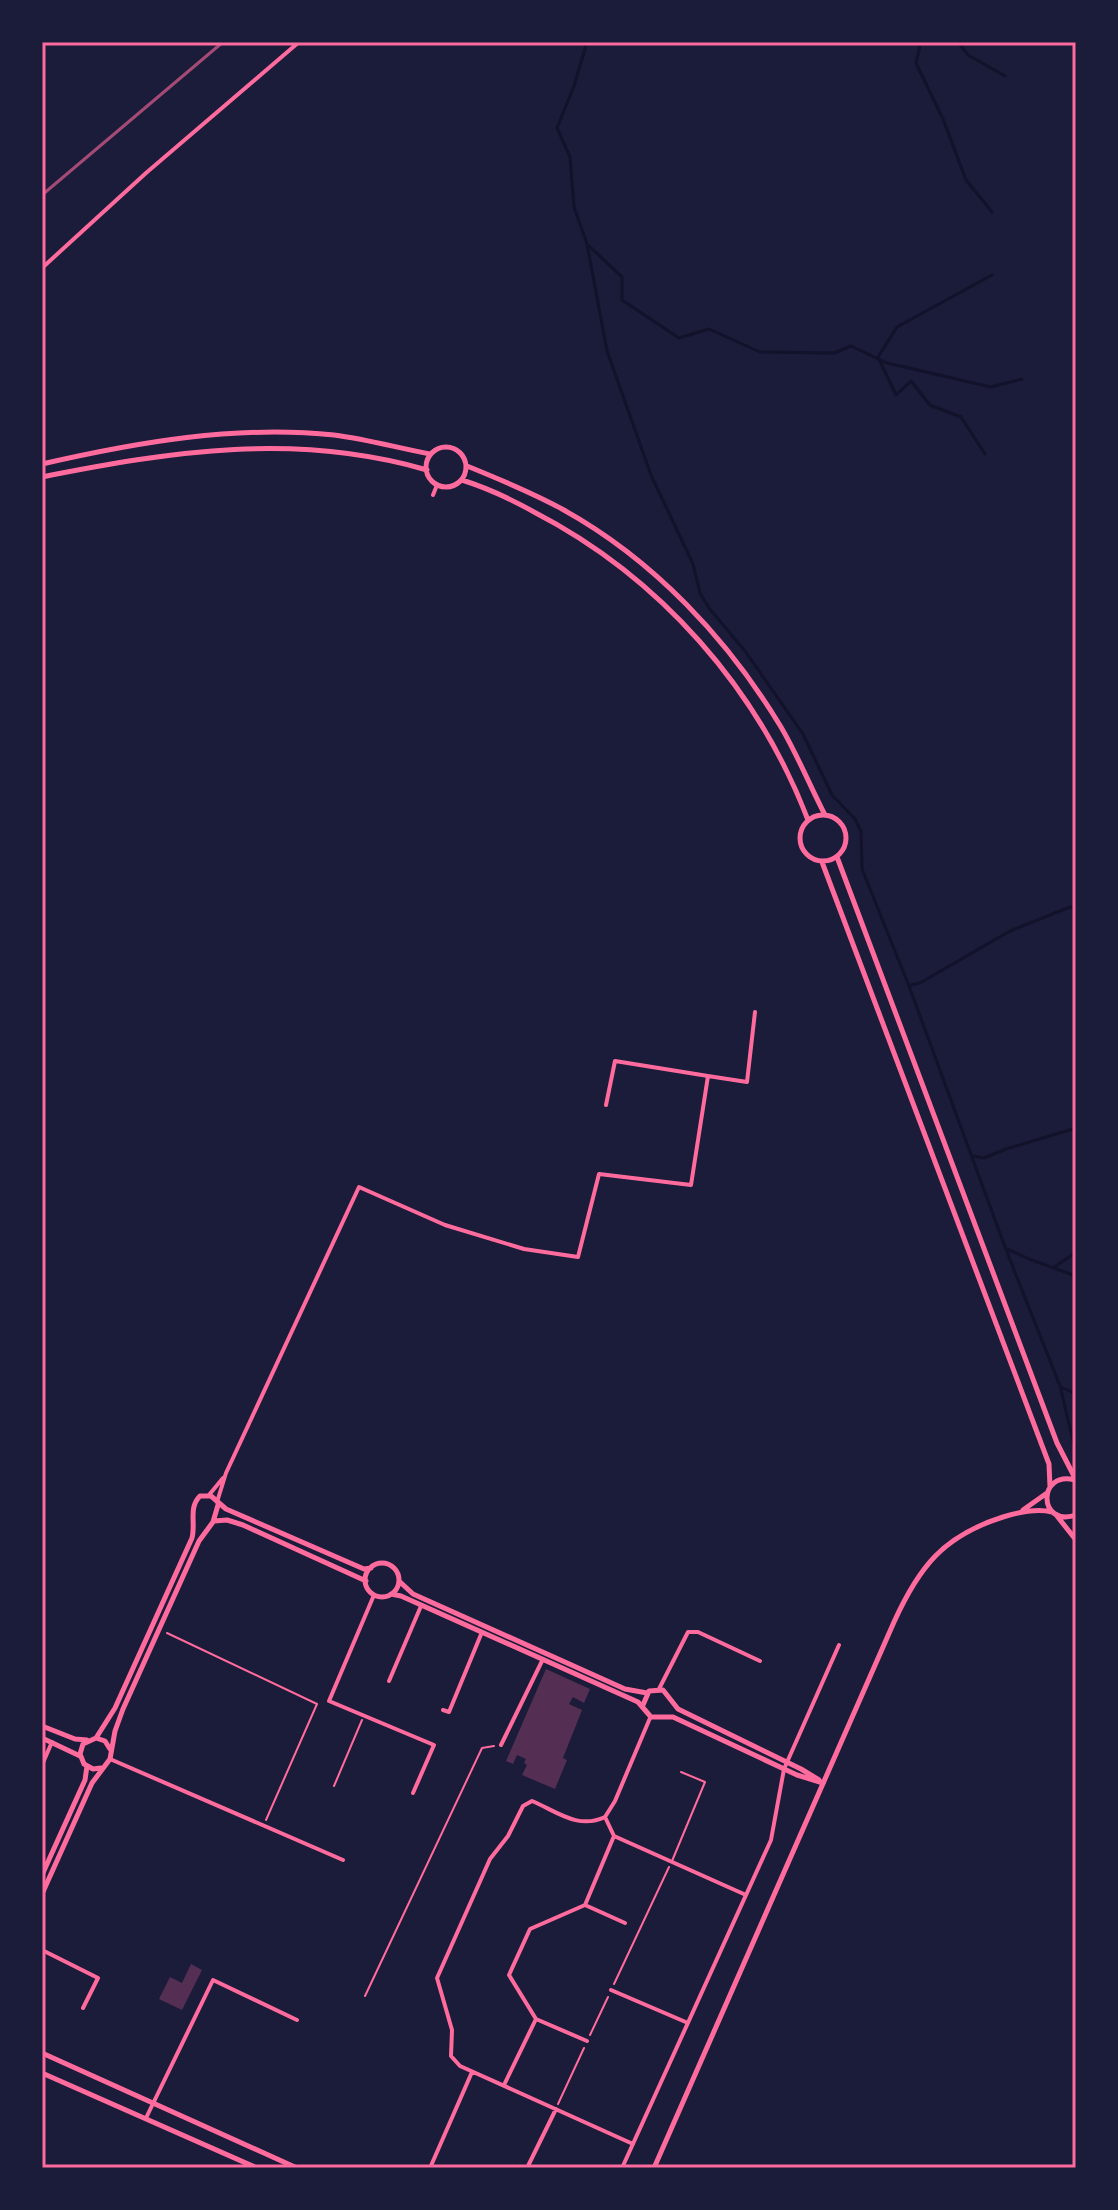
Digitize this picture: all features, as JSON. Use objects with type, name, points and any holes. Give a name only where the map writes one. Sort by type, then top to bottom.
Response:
[{"type":"main road","points":[[42,464],[141,443],[264,432],[337,435],[430,454]]},
{"type":"main road","points":[[42,477],[143,458],[264,447],[301,447],[364,454],[427,470]]},
{"type":"main road","points":[[451,447],[463,454],[467,466],[462,480],[450,487],[437,485],[428,476],[430,454],[436,449],[451,447]]},
{"type":"main road","points":[[467,466],[519,487],[573,516],[625,550],[679,598],[719,641],[759,692],[797,757],[825,815]]},
{"type":"main road","points":[[462,480],[479,485],[557,523],[616,562],[669,609],[708,651],[746,700],[784,764],[808,820]]},
{"type":"main road","points":[[825,815],[833,817],[844,828],[846,843],[837,857],[822,862],[809,857],[801,846],[801,832],[808,820],[825,815]]},
{"type":"main road","points":[[837,857],[1057,1443],[1076,1480]]},
{"type":"main road","points":[[822,862],[1049,1464],[1047,1503],[1076,1540]]},
{"type":"main road","points":[[1014,1514],[1064,1478],[1076,1480]]},
{"type":"main road","points":[[96,1738],[115,1708],[192,1538],[194,1502],[200,1496],[209,1495],[218,1503],[364,1569],[382,1563],[392,1566],[399,1581],[413,1594],[625,1689],[647,1693],[659,1689],[667,1692],[678,1709],[823,1783]]},
{"type":"main road","points":[[42,1894],[102,1767],[110,1759],[118,1721],[199,1541],[212,1523],[218,1503]]},
{"type":"main road","points":[[654,2168],[907,1592],[937,1553],[960,1535],[1014,1514],[1034,1510],[1067,1518],[1076,1515]]},
{"type":"main road","points":[[194,1521],[200,1526],[227,1520],[243,1525],[366,1581]]},
{"type":"main road","points":[[371,1568],[366,1581],[374,1595],[401,1596],[643,1706],[651,1717],[665,1716],[786,1765]]},
{"type":"main road","points":[[391,1594],[399,1581]]},
{"type":"main road","points":[[643,1706],[647,1693]]},
{"type":"main road","points":[[665,1716],[671,1709],[672,1700]]},
{"type":"main road","points":[[42,1726],[75,1739],[105,1741],[110,1749]]},
{"type":"main road","points":[[42,1738],[80,1756],[93,1769],[102,1767]]},
{"type":"main road","points":[[80,1756],[80,1749],[88,1740]]},
{"type":"main road","points":[[42,1875],[85,1780],[87,1766]]},
{"type":"main road","points":[[42,2053],[297,2168]]},
{"type":"main road","points":[[42,2073],[257,2168]]},
{"type":"street","points":[[42,268],[146,173],[299,42]]},
{"type":"street","points":[[433,495],[437,485]]},
{"type":"street","points":[[606,1105],[615,1061],[747,1082],[755,1012]]},
{"type":"street","points":[[218,1503],[226,1473],[359,1187],[445,1225],[524,1249],[578,1257],[599,1174],[691,1185],[708,1076]]},
{"type":"street","points":[[209,1495],[226,1473]]},
{"type":"street","points":[[374,1595],[329,1701],[434,1745],[413,1793]]},
{"type":"street","points":[[389,1681],[421,1605]]},
{"type":"street","points":[[443,1710],[449,1712],[482,1632]]},
{"type":"street","points":[[659,1689],[688,1632],[698,1632],[760,1661]]},
{"type":"street","points":[[622,2168],[771,1840],[786,1765],[839,1645]]},
{"type":"street","points":[[501,1745],[543,1659]]},
{"type":"street","points":[[633,2144],[460,2066],[451,2056],[452,2030],[437,1978],[490,1859],[508,1836],[523,1806],[532,1801],[582,1824],[605,1817],[651,1717]]},
{"type":"street","points":[[42,1765],[52,1742]]},
{"type":"street","points":[[110,1759],[343,1860]]},
{"type":"street","points":[[605,1817],[614,1836],[746,1895]]},
{"type":"street","points":[[587,2041],[536,2019],[509,1975],[530,1929],[585,1905],[614,1836]]},
{"type":"street","points":[[585,1905],[625,1923]]},
{"type":"street","points":[[42,1950],[98,1978],[83,2008]]},
{"type":"street","points":[[146,2118],[213,1980],[297,2020]]},
{"type":"street","points":[[611,1990],[688,2023]]},
{"type":"street","points":[[504,2085],[536,2019]]},
{"type":"street","points":[[430,2168],[472,2072]]},
{"type":"street","points":[[527,2168],[556,2109]]},
{"type":"street","points":[[373,2168],[390,2168]]},
{"type":"lane","points":[[672,1862],[705,1782],[681,1772]]},
{"type":"path","points":[[159,1629],[317,1704],[264,1825]]},
{"type":"path","points":[[334,1786],[364,1716]]},
{"type":"path","points":[[365,1996],[482,1748],[501,1745]]},
{"type":"building","points":[[546,1669],[590,1689],[584,1703],[573,1697],[569,1704],[582,1710],[563,1758],[567,1760],[555,1789],[522,1775],[527,1765],[524,1763],[526,1759],[517,1755],[513,1764],[506,1761]]},
{"type":"building","points":[[191,1964],[202,1970],[182,2010],[159,1999],[170,1977],[182,1983]]},
{"type":"waterway","points":[[587,42],[557,128],[570,157],[574,207],[587,244],[607,351],[651,475],[693,564],[700,593],[803,734],[832,795],[855,819],[861,831],[862,869],[1060,1386],[1076,1453]]},
{"type":"waterway","points":[[921,42],[916,63],[943,119],[966,180],[992,212]]},
{"type":"waterway","points":[[958,42],[968,55],[1005,76]]},
{"type":"waterway","points":[[588,245],[622,277],[622,300],[679,338],[709,329],[760,352],[834,353],[851,346],[887,363],[991,387],[1022,379]]},
{"type":"waterway","points":[[985,454],[961,417],[930,405],[911,381],[896,395],[878,357],[897,327],[992,275]]},
{"type":"waterway","points":[[911,985],[920,983],[1010,931],[1070,907],[1076,908]]},
{"type":"waterway","points":[[973,1156],[984,1158],[1076,1128]]},
{"type":"waterway","points":[[1005,1248],[1076,1276]]},
{"type":"waterway","points":[[1053,1268],[1076,1252]]},
{"type":"waterway","points":[[1061,1387],[1076,1394]]},
{"type":"railway","points":[[42,195],[223,42]]}]
